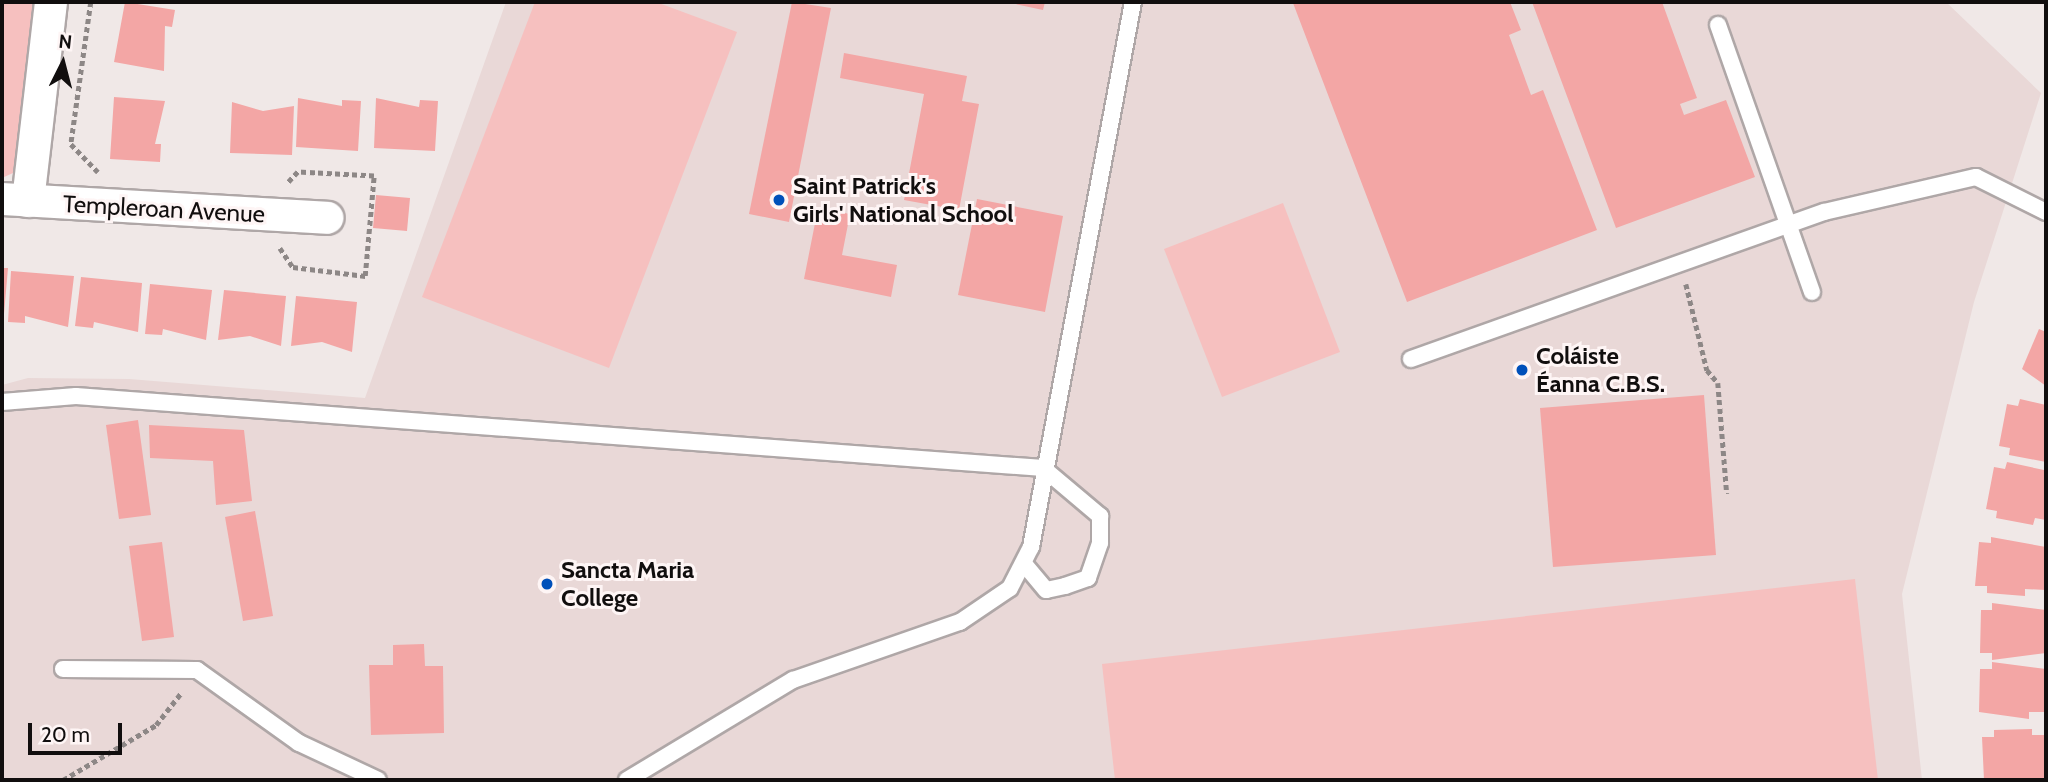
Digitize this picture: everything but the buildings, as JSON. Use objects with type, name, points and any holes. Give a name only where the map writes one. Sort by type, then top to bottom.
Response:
[{"type":"street","points":[[15,200],[51,2]]},
{"type":"street","name":"Templeroan Avenue","points":[[15,200],[327,218]]},
{"type":"lane","points":[[627,780],[793,680],[960,622],[1010,589],[1023,563],[1043,468],[1133,2]]},
{"type":"lane","points":[[1718,25],[1785,226],[1812,292]]},
{"type":"lane","points":[[1411,359],[1785,226],[1976,177],[2046,212]]},
{"type":"lane","points":[[2,402],[76,396],[1043,468],[1100,516],[1100,543],[1088,578],[1065,586],[1046,590],[1023,563]]},
{"type":"lane","points":[[63,669],[197,670],[299,743],[378,780]]},
{"type":"path","points":[[1681,262],[1707,370],[1718,383],[1727,494]]},
{"type":"path","points":[[63,780],[156,725],[197,670]]},
{"type":"shaded area","points":[[2,2],[38,2],[21,156],[13,173],[2,178]]},
{"type":"shaded area","points":[[506,2],[1946,2],[2041,93],[1974,302],[1902,594],[1922,780],[2,780],[2,385],[28,378],[129,379],[365,398]]},
{"type":"shaded area","points":[[535,2],[656,2],[737,32],[609,368],[422,297]]},
{"type":"shaded area","points":[[1283,203],[1340,352],[1222,397],[1164,249]]},
{"type":"shaded area","points":[[1855,579],[1878,780],[1115,780],[1102,664]]},
{"type":"place","name":"Saint Patrick's Girls' National School","points":[[779,200]]},
{"type":"place","name":"Coláiste Éanna C.B.S.","points":[[1522,370]]},
{"type":"place","name":"Sancta Maria College","points":[[547,584]]}]
